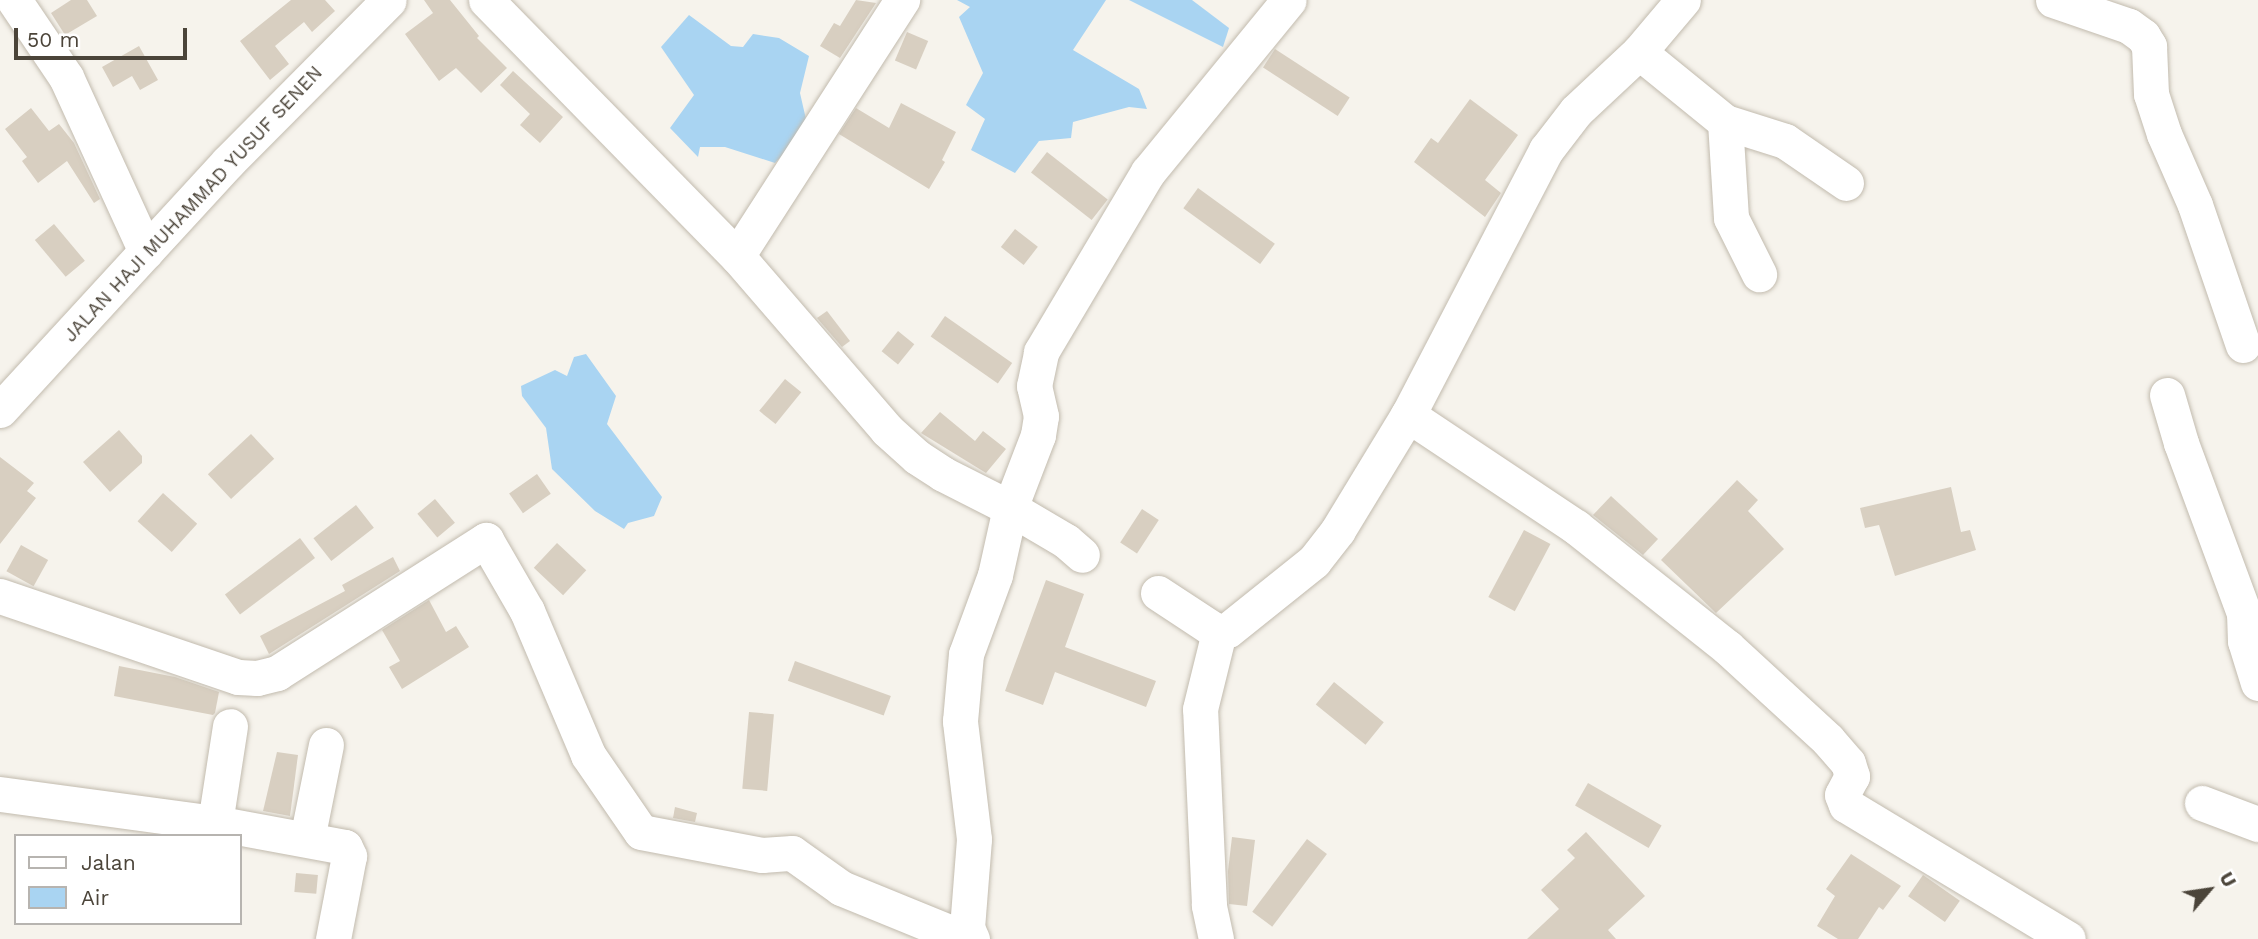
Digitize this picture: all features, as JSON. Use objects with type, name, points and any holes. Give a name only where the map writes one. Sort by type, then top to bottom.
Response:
[{"type":"street","points":[[14,0],[66,77],[146,252]]},
{"type":"street","name":"JALAN HAJI MUHAMMAD YUSUF SENEN","points":[[7,387],[146,252],[228,162],[389,0]]},
{"type":"street","points":[[485,0],[737,256],[887,430],[917,457],[943,474],[1010,508],[1066,541],[1082,555]]},
{"type":"street","points":[[737,256],[860,60],[902,0]]},
{"type":"street","points":[[972,939],[967,928],[974,839],[960,720],[966,654],[995,575],[1010,508],[1038,435],[1041,416],[1034,386],[1041,352],[1148,172],[1289,0]]},
{"type":"street","points":[[1157,593],[1219,632],[1228,630],[1314,561],[1338,530],[1408,415],[1546,150],[1576,111],[1639,52],[1683,0]]},
{"type":"street","points":[[2053,0],[2129,26],[2143,36],[2149,46],[2154,104],[2195,205],[2243,345]]},
{"type":"street","points":[[1639,52],[1725,122],[1785,141],[1846,183]]},
{"type":"street","points":[[1725,122],[1731,218],[1759,274]]},
{"type":"street","points":[[2166,395],[2244,613],[2249,663],[2258,682]]},
{"type":"street","points":[[1408,415],[1576,527],[1727,647],[1828,740],[1848,763],[1852,776],[1842,795],[1846,806],[2053,935]]},
{"type":"street","points":[[0,596],[229,674],[257,678],[277,673],[486,540],[527,611],[587,755],[641,832],[762,855],[792,853],[841,888],[965,939]]},
{"type":"street","points":[[1216,939],[1209,905],[1200,709],[1219,632]]},
{"type":"street","points":[[215,823],[230,726]]},
{"type":"street","points":[[307,839],[326,745]]},
{"type":"street","points":[[0,794],[215,823],[345,847],[348,853],[333,939]]},
{"type":"street","points":[[2202,803],[2258,824]]},
{"type":"water","points":[[957,0],[1106,0],[1073,50],[1139,89],[1147,109],[1129,107],[1073,122],[1071,138],[1039,141],[1015,173],[971,150],[985,119],[966,105],[983,73],[959,17],[970,7]]},
{"type":"water","points":[[1129,0],[1192,0],[1229,28],[1223,47]]},
{"type":"water","points":[[689,15],[731,46],[743,47],[753,34],[779,38],[809,56],[800,93],[808,128],[775,163],[725,147],[700,147],[698,157],[670,128],[694,95],[661,47]]},
{"type":"water","points":[[586,354],[616,396],[607,424],[662,497],[654,516],[628,523],[624,529],[595,511],[552,469],[546,428],[522,396],[521,386],[555,370],[567,376],[574,357]]},
{"type":"building","points":[[71,0],[87,0],[97,16],[65,35],[51,13]]},
{"type":"building","points":[[291,0],[325,0],[335,11],[312,32],[304,22],[275,46],[289,64],[270,80],[240,41]]},
{"type":"building","points":[[424,0],[450,0],[479,36],[477,38],[507,68],[481,93],[456,68],[439,81],[405,34],[433,13]]},
{"type":"building","points":[[856,0],[876,3],[840,58],[820,46],[834,23],[840,26]]},
{"type":"building","points":[[907,32],[928,41],[916,70],[895,61]]},
{"type":"building","points":[[139,46],[158,80],[140,90],[132,76],[113,87],[102,67]]},
{"type":"building","points":[[1275,49],[1350,97],[1338,116],[1263,67]]},
{"type":"building","points":[[513,71],[563,117],[540,143],[520,125],[530,114],[500,85]]},
{"type":"building","points":[[1470,99],[1518,135],[1485,180],[1501,193],[1485,217],[1414,162],[1431,138],[1438,143]]},
{"type":"building","points":[[901,103],[956,132],[942,160],[945,162],[929,189],[839,134],[856,108],[889,128]]},
{"type":"building","points":[[31,108],[49,131],[59,124],[74,143],[100,199],[94,203],[67,161],[38,183],[22,161],[27,157],[5,129]]},
{"type":"building","points":[[1047,152],[1108,199],[1092,220],[1031,172]]},
{"type":"building","points":[[1198,188],[1275,244],[1260,264],[1183,208]]},
{"type":"building","points":[[54,224],[85,261],[66,277],[35,240]]},
{"type":"building","points":[[1015,229],[1038,247],[1024,265],[1001,247]]},
{"type":"building","points":[[827,311],[850,341],[842,347],[817,318]]},
{"type":"building","points":[[945,316],[1012,363],[998,384],[931,336]]},
{"type":"building","points":[[898,331],[914,344],[898,364],[882,351]]},
{"type":"building","points":[[785,379],[801,392],[776,424],[759,411]]},
{"type":"building","points":[[940,412],[975,441],[983,431],[1006,449],[986,473],[921,433]]},
{"type":"building","points":[[119,430],[142,456],[142,463],[110,492],[83,462]]},
{"type":"building","points":[[251,434],[274,459],[231,499],[208,474]]},
{"type":"building","points":[[0,457],[34,483],[27,491],[36,498],[0,544]]},
{"type":"building","points":[[537,474],[551,494],[523,513],[509,494]]},
{"type":"building","points":[[1737,480],[1758,500],[1748,511],[1784,549],[1716,613],[1661,560]]},
{"type":"building","points":[[1951,487],[1961,532],[1970,530],[1976,550],[1895,576],[1879,525],[1865,528],[1860,508]]},
{"type":"building","points":[[163,493],[197,524],[172,552],[138,521]]},
{"type":"building","points":[[1611,496],[1658,539],[1643,555],[1593,515]]},
{"type":"building","points":[[435,499],[455,523],[437,538],[417,514]]},
{"type":"building","points":[[356,505],[374,528],[331,561],[313,538]]},
{"type":"building","points":[[1142,509],[1159,520],[1137,553],[1120,543]]},
{"type":"building","points":[[1524,530],[1550,544],[1515,611],[1488,597]]},
{"type":"building","points":[[300,538],[315,558],[240,615],[225,595]]},
{"type":"building","points":[[557,543],[586,570],[563,595],[534,568]]},
{"type":"building","points":[[21,545],[48,560],[34,586],[6,571]]},
{"type":"building","points":[[393,557],[400,571],[269,654],[260,636],[345,591],[342,585]]},
{"type":"building","points":[[1046,580],[1084,594],[1065,647],[1156,681],[1146,707],[1055,672],[1043,705],[1005,691]]},
{"type":"building","points":[[429,600],[446,632],[456,626],[469,647],[402,689],[389,667],[400,661],[382,630]]},
{"type":"building","points":[[795,661],[891,696],[884,716],[788,681]]},
{"type":"building","points":[[119,666],[175,677],[219,692],[215,713],[213,715],[114,696]]},
{"type":"building","points":[[1334,682],[1384,722],[1365,745],[1316,705]]},
{"type":"building","points":[[749,712],[774,714],[767,791],[742,789]]},
{"type":"building","points":[[277,752],[298,755],[290,816],[263,811]]},
{"type":"building","points":[[1588,783],[1662,826],[1649,848],[1575,806]]},
{"type":"building","points":[[675,807],[697,813],[695,822],[673,818]]},
{"type":"building","points":[[1586,832],[1645,896],[1608,930],[1616,939],[1527,939],[1559,909],[1541,890],[1575,858],[1567,850]]},
{"type":"building","points":[[1232,837],[1255,840],[1247,906],[1229,904],[1228,871]]},
{"type":"building","points":[[1307,839],[1327,854],[1272,927],[1252,912]]},
{"type":"building","points":[[1851,854],[1901,886],[1883,910],[1879,907],[1858,939],[1838,939],[1817,926],[1835,896],[1826,889]]},
{"type":"building","points":[[296,873],[318,875],[316,894],[294,892]]},
{"type":"building","points":[[1923,875],[1960,901],[1945,922],[1908,896]]}]
